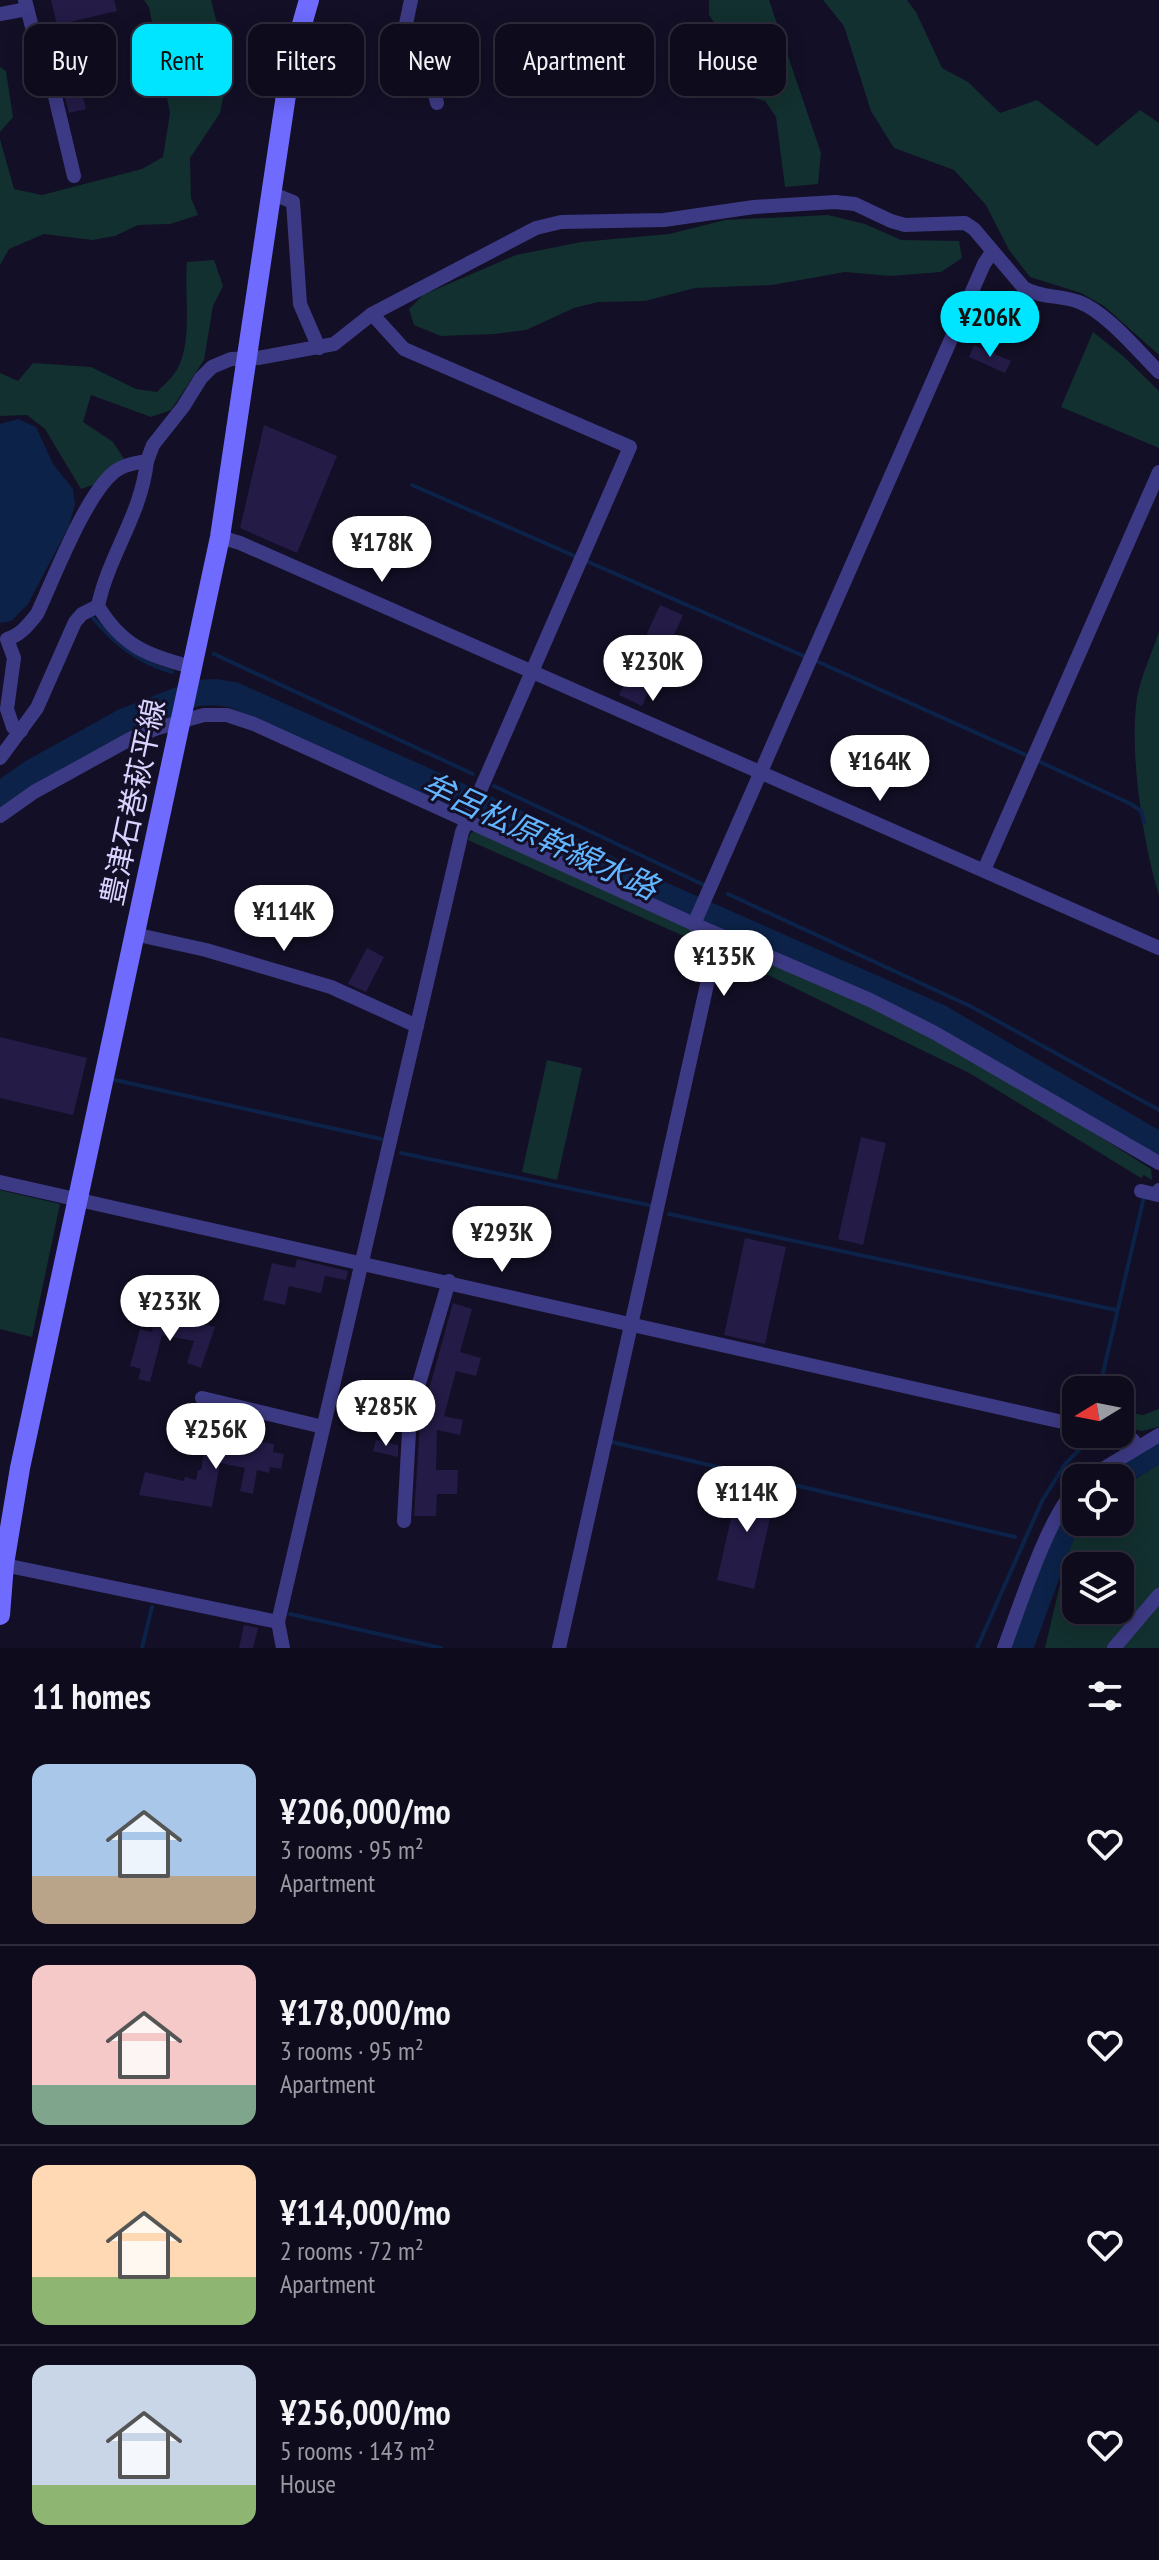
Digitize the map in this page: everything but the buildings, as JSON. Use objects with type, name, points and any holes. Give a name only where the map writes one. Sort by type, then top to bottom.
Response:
[{"type":"main road","name":"豊津石巻萩平線","points":[[0,1615],[2,1564],[20,1468],[220,537],[289,82],[309,0]]},
{"type":"street","points":[[411,0],[399,57],[400,72],[409,78],[425,78],[433,86],[437,103]]},
{"type":"street","points":[[0,14],[26,4],[47,63],[74,176]]},
{"type":"street","points":[[271,193],[293,202],[300,304],[319,348]]},
{"type":"street","points":[[191,670],[143,652],[125,640],[112,629],[98,606],[102,587],[137,510],[153,445],[201,378],[221,362],[334,344],[372,314],[536,228],[561,222],[664,220],[754,207],[835,202],[855,204],[905,225],[965,223],[974,229],[1024,288],[1033,293],[1080,302],[1094,311],[1159,372]]},
{"type":"street","points":[[695,922],[984,264],[992,252]]},
{"type":"street","points":[[283,1648],[278,1622],[468,819],[630,447],[404,349],[372,314]]},
{"type":"street","points":[[21,731],[13,727],[7,709],[14,658],[7,639],[25,629],[37,614],[93,497],[112,474],[126,465],[147,461]]},
{"type":"street","points":[[984,870],[1159,472]]},
{"type":"street","points":[[220,537],[240,543],[1159,948]]},
{"type":"street","points":[[0,758],[37,708],[75,622],[82,614],[98,606]]},
{"type":"street","points":[[0,816],[34,792],[132,738],[181,717],[227,715],[254,724],[870,1000],[935,1033],[1159,1163]]},
{"type":"street","points":[[559,1648],[714,953],[712,944],[695,922]]},
{"type":"street","points":[[134,934],[206,950],[331,987],[417,1026]]},
{"type":"street","points":[[0,1182],[1062,1422]]},
{"type":"street","points":[[404,1521],[410,1414],[449,1281]]},
{"type":"street","points":[[202,1398],[323,1427]]},
{"type":"street","points":[[1110,1464],[1159,1435]]},
{"type":"street","points":[[1134,1442],[1137,1447]]},
{"type":"street","points":[[1004,1648],[1062,1508]]},
{"type":"street","points":[[2,1564],[278,1622]]},
{"type":"street","points":[[1114,1648],[1159,1595]]},
{"type":"green space","points":[[144,0],[211,0],[217,24],[152,24],[149,7]]},
{"type":"green space","points":[[709,0],[769,0],[777,24],[715,24],[709,15]]},
{"type":"green space","points":[[823,0],[907,0],[916,12],[942,68],[968,82],[1000,113],[1037,100],[1097,146],[1140,110],[1159,123],[1159,355],[1104,306],[1081,293],[1030,277],[1009,250],[986,205],[954,170],[894,148],[871,111],[844,26]]},
{"type":"green space","points":[[786,50],[821,153],[818,184],[785,187],[776,117],[765,101],[747,96],[786,96]]},
{"type":"green space","points":[[0,67],[6,71],[13,117],[0,132]]},
{"type":"green space","points":[[167,96],[224,96],[220,113],[190,158],[191,198],[198,215],[170,224],[138,225],[115,236],[92,240],[44,234],[9,249],[0,265],[0,139],[14,189],[42,195],[142,169],[163,157],[170,113]]},
{"type":"green space","points":[[828,215],[865,224],[901,240],[959,241],[962,258],[941,272],[891,276],[845,272],[772,285],[695,288],[645,301],[598,302],[574,308],[526,330],[494,334],[441,336],[414,325],[409,309],[423,295],[516,255],[581,242],[669,234],[725,220]]},
{"type":"green space","points":[[214,260],[223,286],[213,306],[204,360],[171,410],[151,417],[91,395],[83,422],[113,442],[124,459],[93,485],[81,489],[45,429],[27,415],[0,416],[0,373],[18,381],[33,363],[91,367],[136,389],[157,392],[176,371],[183,356],[187,330],[187,262]]},
{"type":"green space","points":[[1093,332],[1159,391],[1159,448],[1061,407]]},
{"type":"green space","points":[[1159,632],[1159,895],[1143,824],[1136,770],[1135,720],[1137,698]]},
{"type":"green space","points":[[476,831],[690,927],[708,953],[697,942],[468,840],[471,833]]},
{"type":"green space","points":[[728,943],[878,1011],[955,1052],[1151,1169],[1152,1180],[1144,1175],[1141,1178],[971,1074],[723,953],[724,945]]},
{"type":"green space","points":[[547,1060],[582,1068],[557,1180],[522,1172]]},
{"type":"green space","points":[[0,1190],[60,1204],[32,1337],[0,1329]]},
{"type":"green space","points":[[1159,1409],[1159,1427],[1142,1431],[1134,1429],[1134,1413],[1143,1415]]},
{"type":"green space","points":[[1159,1464],[1159,1648],[1045,1648],[1062,1576],[1062,1624],[1134,1624],[1134,1552],[1068,1552],[1075,1536],[1134,1536],[1134,1480]]},
{"type":"water","points":[[18,419],[36,427],[53,464],[73,489],[75,504],[69,526],[28,604],[11,621],[0,623],[0,424]]},
{"type":"waterway","points":[[412,485],[806,657]]},
{"type":"waterway","points":[[93,618],[128,651],[172,672]]},
{"type":"waterway","points":[[214,654],[473,774]]},
{"type":"waterway","points":[[814,660],[1028,756]]},
{"type":"waterway","name":"牟呂松原幹線水路","points":[[0,795],[31,773],[125,721],[196,693],[234,695],[504,816],[642,886],[939,1017],[1159,1145]]},
{"type":"waterway","points":[[1036,760],[1131,804],[1141,811],[1144,822]]},
{"type":"waterway","points":[[494,786],[704,885]]},
{"type":"waterway","points":[[728,894],[972,1007],[1159,1110]]},
{"type":"waterway","points":[[115,1080],[381,1139]]},
{"type":"waterway","points":[[401,1153],[653,1206]]},
{"type":"waterway","points":[[1102,1376],[1144,1197]]},
{"type":"waterway","points":[[669,1214],[1116,1310]]},
{"type":"waterway","points":[[612,1442],[1015,1537]]},
{"type":"waterway","points":[[977,1648],[1042,1501],[1065,1464],[1081,1448]]},
{"type":"waterway","name":"牟呂松原幹線水路","points":[[1134,1464],[1159,1450]]},
{"type":"waterway","name":"牟呂松原幹線水路","points":[[1020,1648],[1062,1533]]},
{"type":"waterway","points":[[142,1648],[152,1607]]},
{"type":"waterway","points":[[290,1614],[441,1648]]}]
